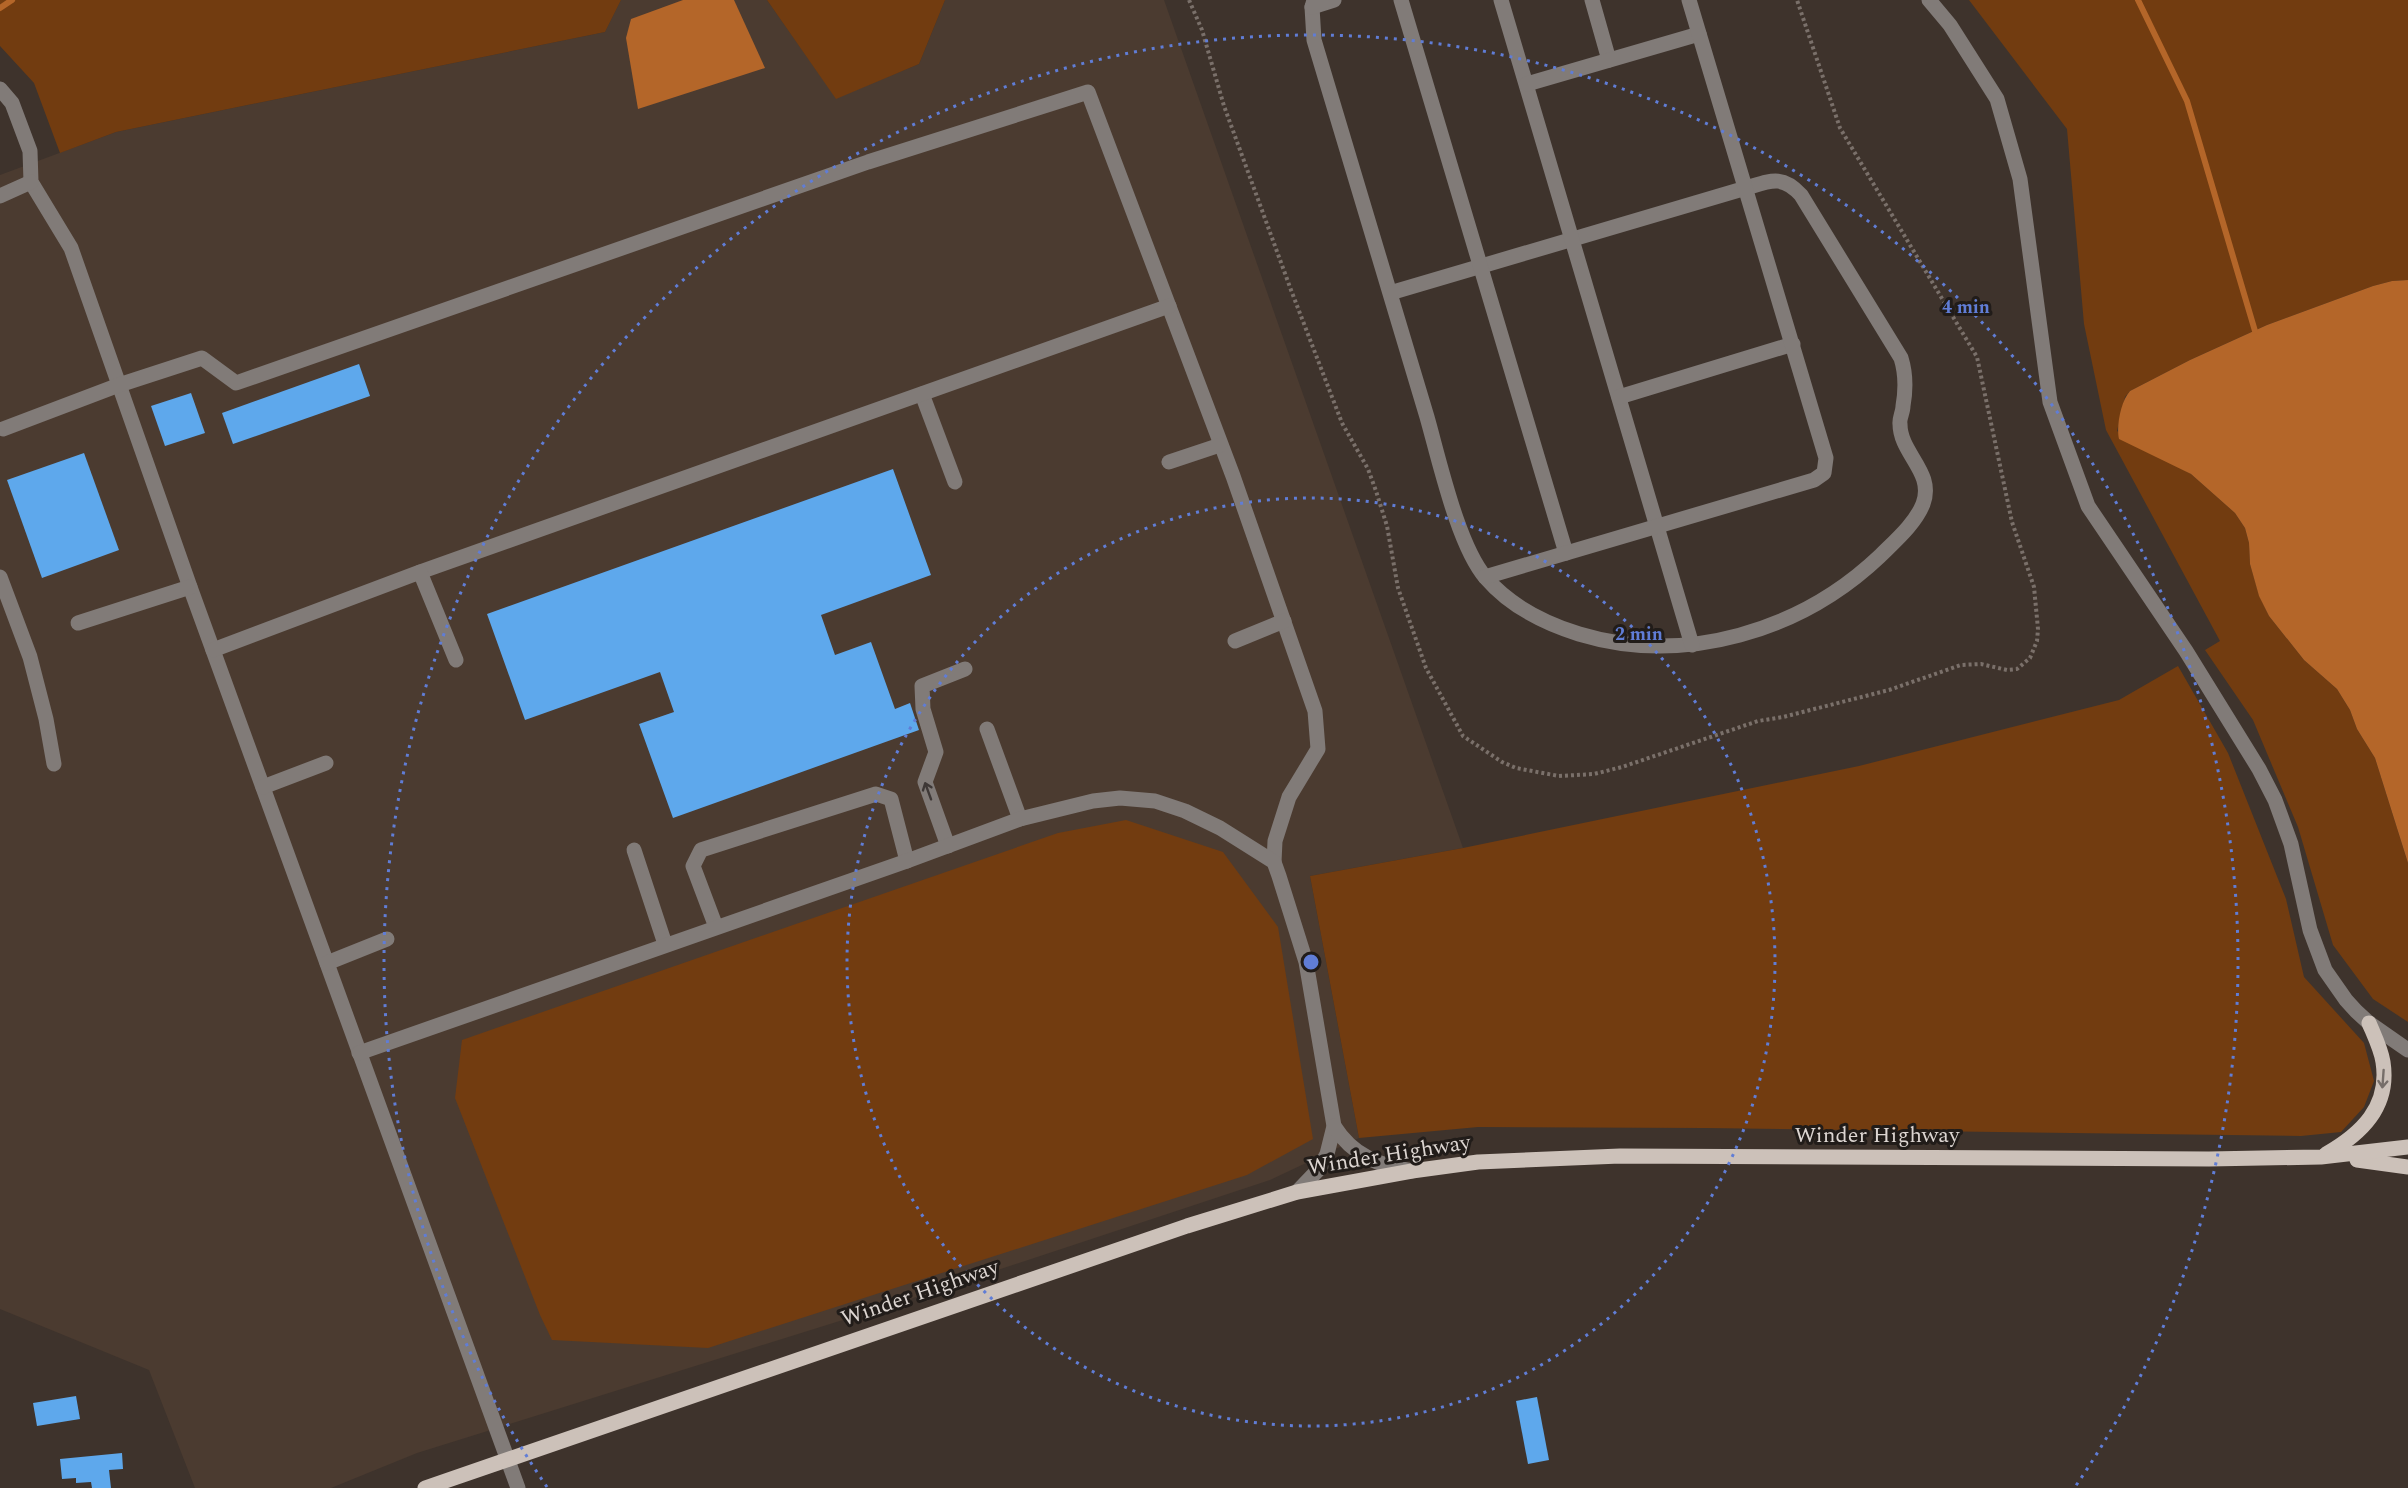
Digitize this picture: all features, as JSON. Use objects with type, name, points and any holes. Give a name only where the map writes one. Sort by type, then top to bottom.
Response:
[{"type":"main road","points":[[2321,1157],[2346,1143],[2366,1126],[2379,1102],[2385,1081],[2383,1061],[2369,1023]]},
{"type":"main road","name":"Winder Highway","points":[[425,1488],[1176,1229],[1297,1192],[1412,1171],[1479,1162],[1610,1157],[2209,1159],[2321,1157],[2408,1148]]},
{"type":"main road","points":[[2321,1157],[2408,1167]]},
{"type":"street","points":[[1334,0],[1313,3],[1314,40],[1460,528],[1485,577],[1525,612],[1559,627],[1594,638],[1629,645],[1692,645],[1738,636],[1806,610],[1837,592],[1892,544],[1916,518],[1924,502],[1925,484],[1920,467],[1904,438],[1900,424],[1906,390],[1901,358],[1801,195],[1792,185],[1777,179],[1390,292]]},
{"type":"street","points":[[1401,0],[1566,553]]},
{"type":"street","points":[[1501,0],[1692,645]]},
{"type":"street","points":[[1592,0],[1609,60]]},
{"type":"street","points":[[1485,577],[1814,480],[1824,473],[1826,458],[1689,0]]},
{"type":"street","points":[[1929,0],[1950,25],[1997,99],[2020,179],[2050,402],[2088,506],[2186,651],[2259,769],[2275,800],[2291,844],[2316,951],[2335,985],[2346,1000],[2369,1023],[2408,1050]]},
{"type":"street","points":[[1527,84],[1699,34]]},
{"type":"street","points":[[0,89],[12,104],[30,151],[31,182],[71,248],[262,787],[518,1488]]},
{"type":"street","points":[[3,429],[119,385],[202,358],[236,384],[868,162],[1088,92],[1220,445],[1315,711],[1318,749],[1290,797],[1275,841],[1274,862],[1306,962],[1334,1126],[1331,1143],[1323,1161],[1310,1180],[1297,1192]]},
{"type":"street","points":[[0,196],[31,182]]},
{"type":"street","points":[[213,650],[420,573],[1169,306]]},
{"type":"street","points":[[1619,397],[1793,344]]},
{"type":"street","points":[[921,394],[955,482]]},
{"type":"street","points":[[1169,462],[1220,445]]},
{"type":"street","points":[[420,573],[456,660]]},
{"type":"street","points":[[0,577],[30,657],[46,719],[54,764]]},
{"type":"street","points":[[78,623],[190,587]]},
{"type":"street","points":[[1235,641],[1284,621]]},
{"type":"street","points":[[948,846],[925,782],[936,752],[923,709],[922,686],[965,669]]},
{"type":"street","points":[[987,729],[1020,819]]},
{"type":"street","points":[[262,787],[326,764]]},
{"type":"street","points":[[716,927],[693,866],[701,850],[876,794],[891,799],[908,861]]},
{"type":"street","points":[[358,1053],[908,861],[1020,819],[1094,801],[1120,798],[1155,801],[1185,811],[1220,828],[1274,862]]},
{"type":"street","points":[[634,850],[666,944]]},
{"type":"street","points":[[327,963],[387,939]]},
{"type":"street","points":[[1334,1126],[1345,1142],[1369,1160],[1385,1166],[1412,1171]]},
{"type":"shaded area","points":[[0,0],[621,0],[605,32],[116,132],[60,153],[34,83],[0,46]]},
{"type":"shaded area","points":[[621,0],[767,0],[836,98],[919,64],[945,0],[1164,0],[1463,848],[1310,876],[1359,1138],[1270,1180],[910,1299],[417,1453],[331,1488],[195,1488],[149,1370],[0,1309],[0,175],[116,132],[605,32]]},
{"type":"shaded area","points":[[683,0],[734,0],[765,68],[638,109],[626,38],[631,19]]},
{"type":"shaded area","points":[[767,0],[945,0],[919,64],[836,99]]},
{"type":"shaded area","points":[[1969,0],[2408,0],[2408,280],[2373,286],[2267,325],[2190,360],[2130,391],[2125,397],[2117,431],[2191,474],[2235,513],[2245,528],[2249,543],[2250,564],[2259,595],[2269,616],[2304,660],[2337,689],[2375,758],[2408,863],[2408,1022],[2373,999],[2333,945],[2298,827],[2253,720],[2205,650],[2220,641],[2106,430],[2084,324],[2067,129]]},
{"type":"shaded area","points":[[2408,280],[2408,863],[2375,758],[2357,729],[2350,710],[2337,689],[2304,660],[2269,616],[2259,596],[2250,564],[2249,543],[2245,528],[2235,513],[2191,474],[2119,439],[2118,427],[2122,407],[2130,391],[2190,360],[2267,325],[2373,286]]},
{"type":"shaded area","points":[[2178,666],[2228,753],[2286,899],[2304,977],[2364,1043],[2374,1081],[2364,1107],[2341,1132],[2301,1136],[1478,1127],[1359,1138],[1310,876],[1463,848],[1859,766],[2119,700]]},
{"type":"shaded area","points":[[1126,820],[1223,852],[1278,927],[1313,1139],[1247,1175],[708,1348],[552,1340],[540,1315],[455,1098],[462,1040],[1058,833]]},
{"type":"building","points":[[359,364],[370,396],[233,444],[222,413]]},
{"type":"building","points":[[191,393],[205,433],[165,446],[151,406]]},
{"type":"building","points":[[84,453],[119,550],[42,578],[7,480]]},
{"type":"building","points":[[893,469],[931,575],[821,615],[835,655],[871,642],[895,709],[910,703],[919,730],[673,818],[639,724],[674,712],[660,672],[525,720],[487,614]]},
{"type":"building","points":[[76,1396],[80,1419],[37,1426],[33,1403]]},
{"type":"building","points":[[1537,1397],[1549,1460],[1528,1464],[1516,1401]]},
{"type":"building","points":[[122,1453],[123,1469],[109,1470],[111,1488],[92,1488],[91,1482],[76,1483],[76,1478],[62,1479],[60,1459]]},
{"type":"waterway","points":[[0,8],[12,0]]},
{"type":"waterway","points":[[2138,0],[2187,101],[2255,331]]}]
